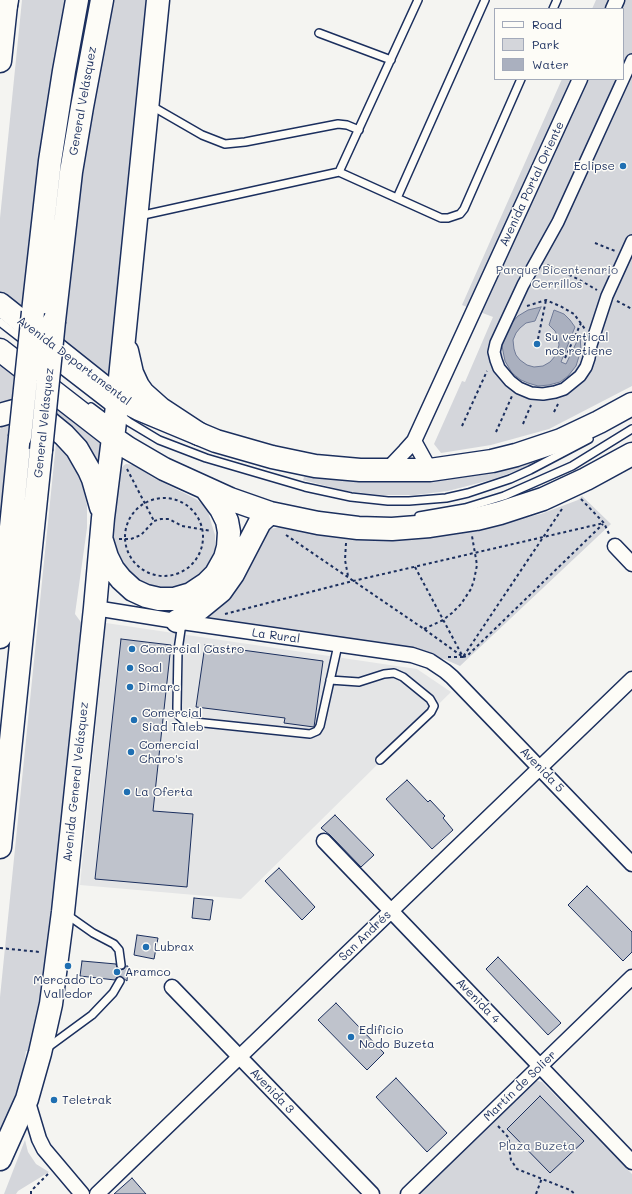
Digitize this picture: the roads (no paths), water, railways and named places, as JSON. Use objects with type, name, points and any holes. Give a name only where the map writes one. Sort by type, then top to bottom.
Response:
[{"type":"main road","name":"General Velásquez","points":[[0,637],[50,161],[77,0]]},
{"type":"main road","name":"General Velásquez","points":[[0,848],[54,321],[71,172],[102,0]]},
{"type":"main road","points":[[158,0],[124,331],[128,359],[132,373],[143,393],[161,409],[199,434]]},
{"type":"main road","points":[[0,61],[7,3]]},
{"type":"main road","name":"Avenida Departamental","points":[[0,304],[117,421],[128,448],[164,469],[211,487],[230,499],[270,513],[318,523],[366,529],[410,528],[451,523],[500,513],[543,499],[586,479],[632,454]]},
{"type":"main road","name":"Avenida General Velásquez","points":[[0,1159],[27,1099],[40,1053],[51,1004],[63,912],[102,529],[117,421],[124,331]]},
{"type":"main road","name":"Avenida Departamental","points":[[10,352],[117,421]]},
{"type":"main road","name":"Avenida Departamental","points":[[117,421],[139,409],[216,441],[249,451],[315,466],[386,471],[430,470],[492,461],[538,448],[580,431],[627,407]]},
{"type":"main road","points":[[0,415],[27,411],[42,417],[64,435],[77,450],[89,470],[99,499],[107,557],[113,569],[124,582],[133,590],[146,596],[159,599],[174,599],[191,594],[201,588],[216,574],[225,558],[229,532],[224,515],[211,487]]},
{"type":"main road","points":[[180,622],[207,604],[221,591],[233,574],[260,522],[270,513]]},
{"type":"street","points":[[624,78],[632,60]]},
{"type":"street","name":"Avenida Portal Oriente","points":[[386,471],[414,441],[580,80]]},
{"type":"street","points":[[623,80],[558,222],[523,285],[496,342],[495,355],[499,368],[504,376],[516,386],[536,394],[555,392],[564,389],[580,376],[586,367],[591,345],[607,296],[632,241]]},
{"type":"street","points":[[414,441],[430,470]]},
{"type":"street","points":[[615,546],[632,564]]},
{"type":"street","name":"La Rural","points":[[95,608],[180,622],[412,655],[422,657],[438,665],[452,677]]},
{"type":"street","name":"Avenida 5","points":[[452,677],[632,864]]},
{"type":"street","name":"San Andrés","points":[[97,1194],[632,679]]},
{"type":"street","name":"Avenida 4","points":[[324,841],[632,1162]]},
{"type":"street","name":"Martín de Solier","points":[[408,1194],[632,977]]},
{"type":"street","name":"Avenida 3","points":[[172,987],[372,1194]]},
{"type":"street","points":[[27,1099],[39,1139],[44,1149],[82,1194]]},
{"type":"lane","points":[[339,172],[418,0]]},
{"type":"lane","points":[[397,198],[485,0]]},
{"type":"lane","points":[[319,33],[391,60]]},
{"type":"lane","points":[[135,217],[339,172],[441,218],[448,218],[460,214],[521,80]]},
{"type":"lane","points":[[147,103],[202,135],[225,144],[245,142],[338,124],[348,125],[359,130]]},
{"type":"lane","points":[[0,322],[34,348]]},
{"type":"lane","points":[[10,352],[32,364]]},
{"type":"lane","points":[[40,353],[117,421]]},
{"type":"lane","points":[[38,369],[58,383]]},
{"type":"lane","points":[[83,401],[117,421],[129,422],[159,440],[193,454],[322,492],[388,501],[415,501],[446,498],[490,487],[530,470],[598,434]]},
{"type":"lane","points":[[412,517],[465,508],[504,496],[572,466],[632,429]]},
{"type":"lane","points":[[178,467],[211,487]]},
{"type":"lane","points":[[180,622],[177,712],[185,721],[310,734],[317,731],[320,726],[338,645]]},
{"type":"lane","points":[[330,680],[359,682],[384,674],[394,673],[403,677],[430,699],[434,706],[431,712],[380,760]]},
{"type":"lane","points":[[63,912],[92,933],[114,944],[119,950],[121,965]]},
{"type":"lane","points":[[40,1053],[92,1015],[113,993],[120,981]]},
{"type":"water","points":[[541,307],[535,321],[526,323],[520,328],[513,340],[516,355],[520,360],[527,365],[534,367],[543,366],[550,362],[556,355],[559,345],[558,337],[549,325],[554,310],[564,314],[575,327],[561,362],[566,364],[580,335],[581,350],[576,366],[568,376],[560,382],[538,386],[521,380],[512,373],[505,361],[502,346],[504,336],[509,326],[518,316],[528,310]]},
{"type":"place","name":"Eclipse","points":[[623,166]]},
{"type":"place","name":"Su vertical nos retiene","points":[[537,344]]},
{"type":"place","name":"Comercial Castro","points":[[132,649]]},
{"type":"place","name":"Soal","points":[[130,668]]},
{"type":"place","name":"Dimarc","points":[[130,687]]},
{"type":"place","name":"Comercial Siad Taleb","points":[[134,720]]},
{"type":"place","name":"Comercial Charo's","points":[[131,752]]},
{"type":"place","name":"La Oferta","points":[[127,792]]},
{"type":"place","name":"Lubrax","points":[[146,947]]},
{"type":"place","name":"Mercado Lo Valledor","points":[[68,966]]},
{"type":"place","name":"Aramco","points":[[117,972]]},
{"type":"place","name":"Edificio Nodo Buzeta","points":[[351,1037]]},
{"type":"place","name":"Teletrak","points":[[54,1100]]},
{"type":"park label","name":"Parque Bicentenario Cerrillos","points":[[557,277]]},
{"type":"park label","name":"Plaza Buzeta","points":[[537,1146]]}]
